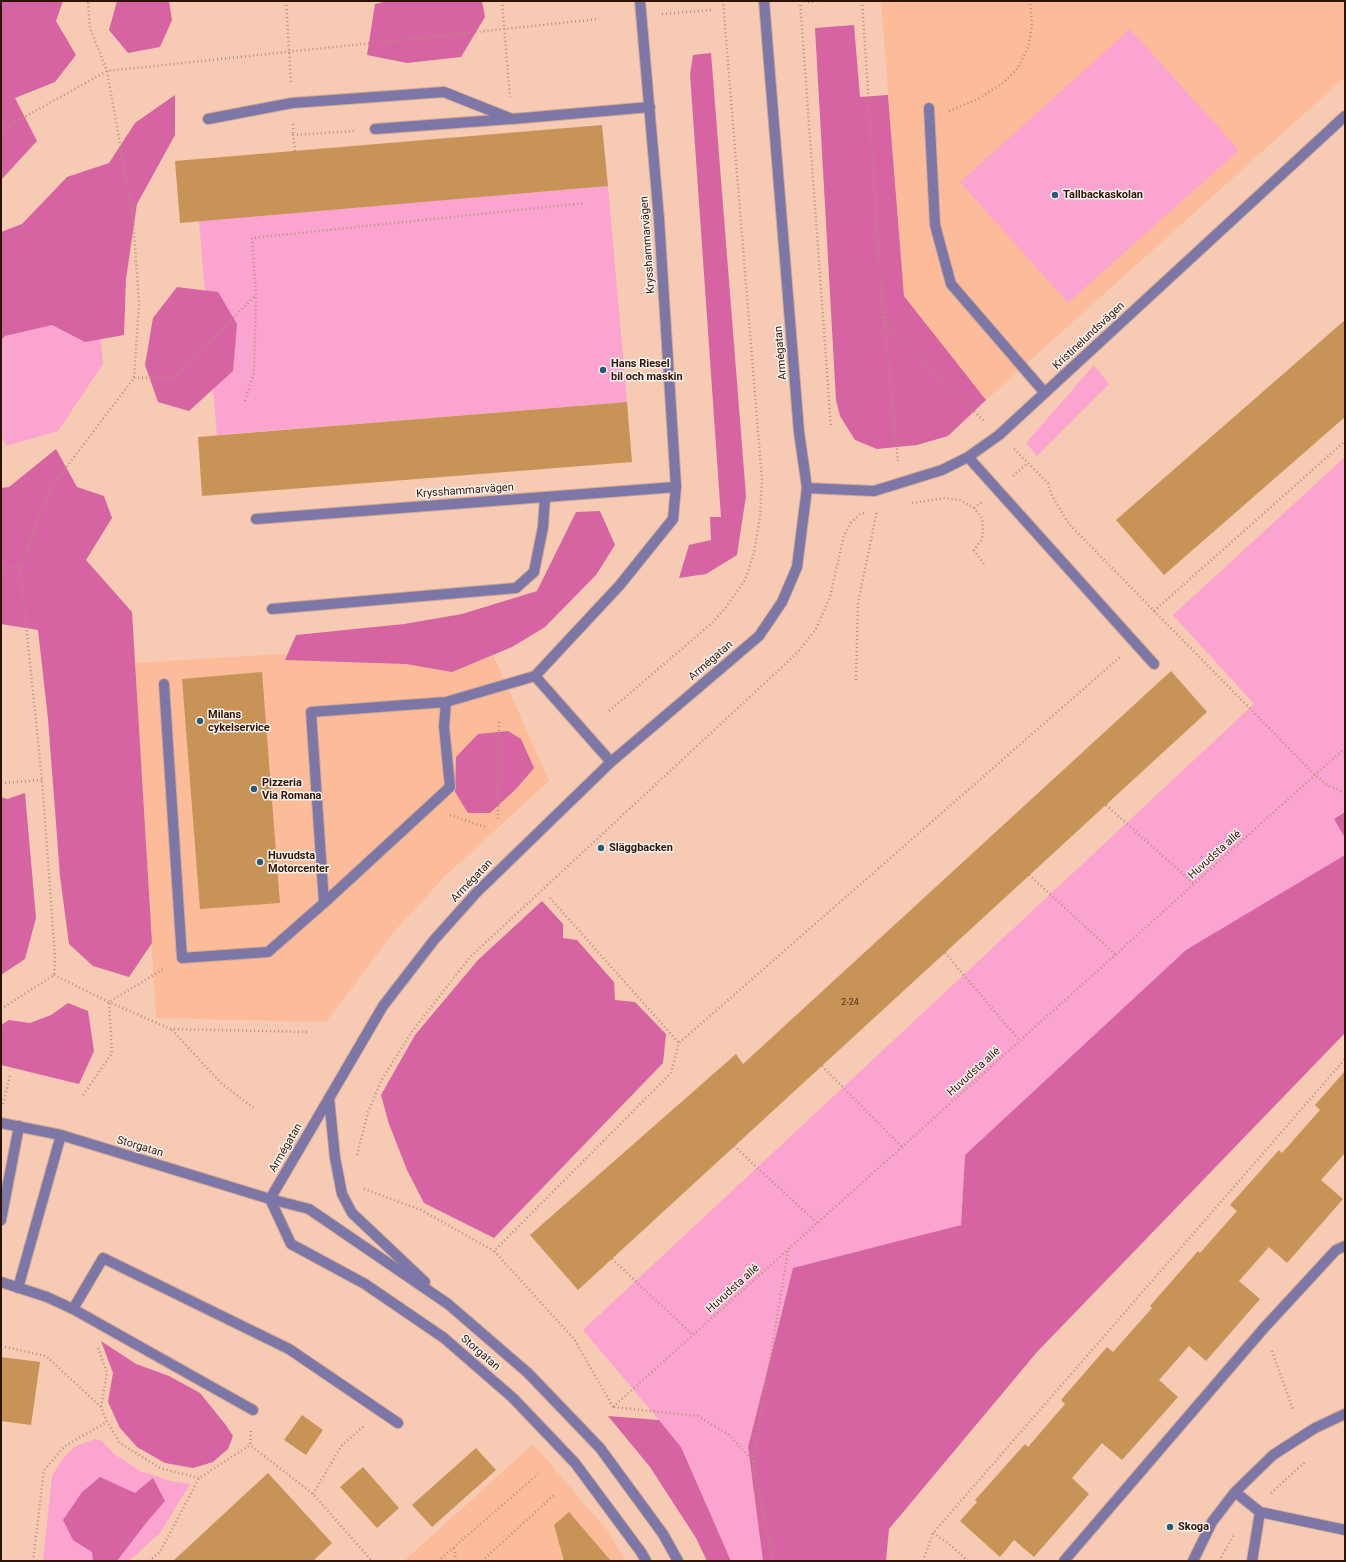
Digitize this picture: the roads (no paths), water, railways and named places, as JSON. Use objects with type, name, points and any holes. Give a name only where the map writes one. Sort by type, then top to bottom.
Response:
[{"type":"street","name":"Krysshammarvägen","points":[[535,676],[619,586],[673,519],[676,487],[659,219],[640,1]]},
{"type":"street","name":"Armégatan","points":[[270,1200],[383,1006],[434,940],[492,877],[611,762],[759,636],[782,602],[797,567],[807,488],[800,432],[764,1]]},
{"type":"street","points":[[208,119],[292,102],[444,92],[512,119]]},
{"type":"street","points":[[375,129],[650,107]]},
{"type":"street","points":[[930,113],[935,225],[951,284],[1045,393]]},
{"type":"street","name":"Kristinelundsvägen","points":[[807,488],[874,491],[942,470],[968,457],[999,435],[1345,116]]},
{"type":"street","points":[[968,457],[1154,664]]},
{"type":"street","name":"Krysshammarvägen","points":[[256,518],[676,487]]},
{"type":"street","points":[[272,609],[516,588],[534,572],[543,527],[545,497]]},
{"type":"street","points":[[324,903],[311,712],[446,702],[535,676],[611,762]]},
{"type":"street","points":[[164,684],[182,958],[268,952],[324,903],[450,787],[444,726],[446,702]]},
{"type":"street","name":"Storgatan","points":[[329,1098],[342,1194],[352,1213],[448,1304],[528,1373],[600,1448],[664,1534],[678,1561]]},
{"type":"street","name":"Storgatan","points":[[1,1123],[61,1135],[270,1200],[308,1209],[448,1304]]},
{"type":"street","points":[[1,1220],[19,1126]]},
{"type":"street","points":[[18,1288],[61,1135]]},
{"type":"street","name":"Storgatan","points":[[270,1200],[291,1244],[365,1284],[444,1338],[513,1398],[575,1463],[641,1552],[646,1561]]},
{"type":"street","points":[[1064,1561],[1264,1328],[1336,1250],[1345,1246]]},
{"type":"street","points":[[74,1309],[103,1258],[289,1349],[398,1423]]},
{"type":"street","points":[[1,1282],[46,1297],[74,1309],[254,1410]]},
{"type":"street","points":[[1193,1561],[1212,1522],[1235,1492],[1273,1455],[1315,1428],[1345,1414]]},
{"type":"street","points":[[1235,1492],[1260,1512],[1345,1530]]},
{"type":"street","points":[[1252,1561],[1260,1512]]},
{"type":"place","name":"Tallbackaskolan","points":[[1055,195]]},
{"type":"place","name":"Hans Riesel bil och maskin","points":[[603,370]]},
{"type":"place","name":"Milans cykelservice","points":[[200,721]]},
{"type":"place","name":"Pizzeria Via Romana","points":[[254,789]]},
{"type":"place","name":"Släggbacken","points":[[601,848]]},
{"type":"place","name":"Huvudsta Motorcenter","points":[[260,862]]},
{"type":"place","name":"Skoga","points":[[1170,1527]]}]
